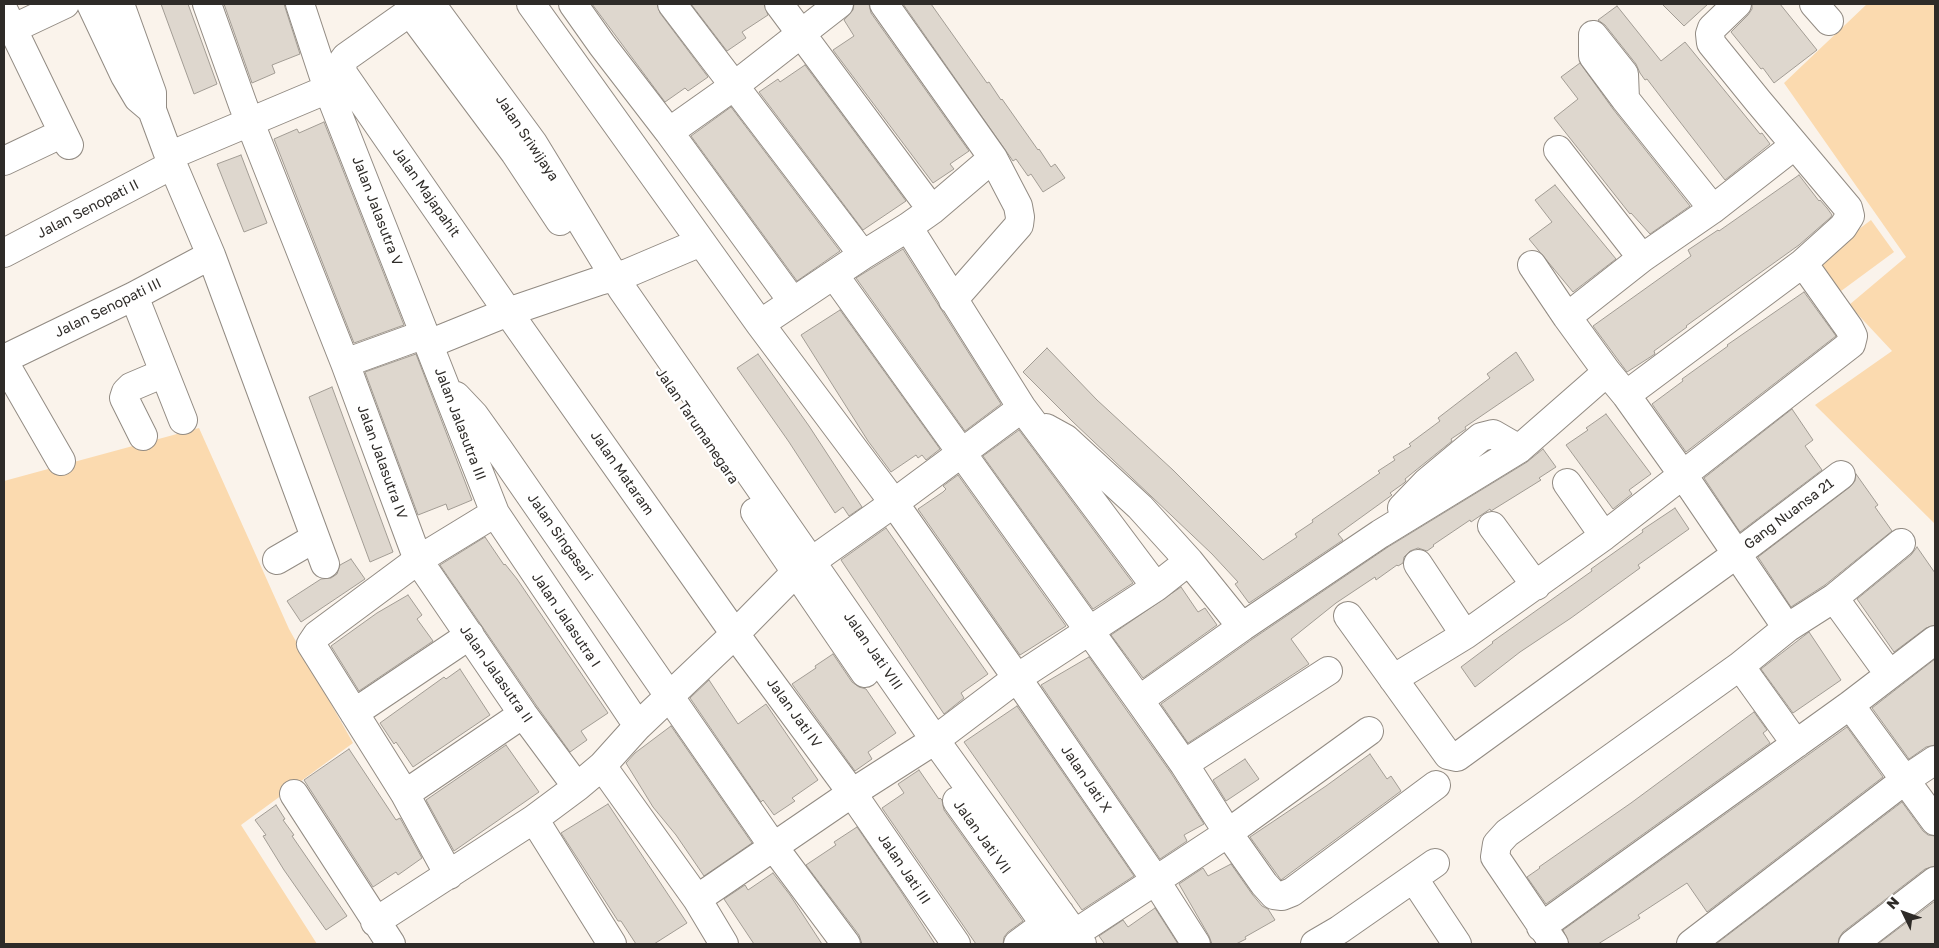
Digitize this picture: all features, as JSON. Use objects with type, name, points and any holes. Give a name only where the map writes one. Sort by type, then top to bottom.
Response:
[{"type":"street","points":[[4,161],[66,139],[14,60],[8,20],[65,4]]},
{"type":"street","points":[[91,4],[125,76],[138,98],[152,110]]},
{"type":"street","points":[[120,4],[152,93],[152,110],[168,154],[212,255],[326,564]]},
{"type":"street","name":"Jalan Jalasutra IV","points":[[207,4],[246,113],[345,363],[418,560]]},
{"type":"street","points":[[300,4],[331,78]]},
{"type":"street","name":"Jalan Jati X","points":[[531,4],[760,324],[894,503],[1017,678],[1155,880],[1196,944]]},
{"type":"street","points":[[572,4],[669,132],[793,302]]},
{"type":"street","points":[[672,4],[863,255]]},
{"type":"street","points":[[779,4],[932,210]]},
{"type":"street","points":[[669,132],[734,86],[839,4]]},
{"type":"street","points":[[884,4],[993,158],[1018,206],[1019,226],[953,300]]},
{"type":"street","points":[[1626,395],[1802,263],[1839,231],[1848,222],[1850,216],[1848,208],[1711,43],[1710,34],[1712,28],[1737,4]]},
{"type":"street","points":[[331,78],[346,57],[421,6]]},
{"type":"street","name":"Jalan Sriwijaya","points":[[421,6],[533,143],[606,279]]},
{"type":"street","name":"Jalan Senopati II","points":[[4,253],[168,154],[246,113],[331,78]]},
{"type":"street","name":"Jalan Majapahit","points":[[331,78],[508,312]]},
{"type":"street","name":"Jalan Jalasutra V","points":[[331,78],[427,339]]},
{"type":"street","points":[[1626,99],[1713,209]]},
{"type":"street","points":[[1567,317],[1642,258],[1713,209],[1795,145]]},
{"type":"street","points":[[1558,150],[1642,258]]},
{"type":"street","points":[[760,324],[932,210],[993,158]]},
{"type":"street","points":[[908,227],[1027,414],[1156,586]]},
{"type":"street","points":[[345,363],[427,339],[606,279],[701,242]]},
{"type":"street","name":"Jalan Senopati III","points":[[4,360],[212,255]]},
{"type":"street","points":[[1348,616],[1393,679],[1465,635],[1536,586],[1683,475],[1851,344],[1853,336],[1849,328],[1802,263]]},
{"type":"street","points":[[1532,265],[1567,317],[1683,475],[1788,628]]},
{"type":"street","points":[[834,275],[962,452],[1088,632],[1139,700],[1184,764],[1228,833],[1274,895],[1282,896],[1292,892],[1436,785]]},
{"type":"street","name":"Jalan Tarumanegara","points":[[606,279],[803,567]]},
{"type":"street","points":[[134,296],[183,420]]},
{"type":"street","name":"Jalan Mataram","points":[[508,312],[736,634]]},
{"type":"street","name":"Jalan Jalasutra III","points":[[427,339],[495,513]]},
{"type":"street","points":[[4,360],[61,461]]},
{"type":"street","points":[[1139,700],[1242,627],[1380,534],[1519,449],[1607,372]]},
{"type":"street","points":[[144,436],[124,398],[126,392],[131,387],[164,373]]},
{"type":"street","name":"Jalan Singasari","points":[[444,384],[474,415],[774,846],[846,944]]},
{"type":"street","points":[[376,922],[450,875],[577,787],[602,766],[638,726],[736,634],[803,567],[962,452],[1027,414]]},
{"type":"street","points":[[1027,414],[1066,439],[1140,507],[1189,561],[1242,627]]},
{"type":"street","name":"Gang Nuansa 21","points":[[1393,679],[1448,756],[1456,756],[1738,553],[1841,475]]},
{"type":"street","points":[[1567,483],[1604,536]]},
{"type":"street","points":[[450,875],[405,794],[311,644],[317,634],[418,560],[495,513]]},
{"type":"street","name":"Jalan Jalasutra I","points":[[495,513],[638,726]]},
{"type":"street","points":[[1492,526],[1536,586]]},
{"type":"street","points":[[277,560],[315,538]]},
{"type":"street","points":[[1901,543],[1834,598],[1788,628],[1740,666],[1507,832],[1497,844],[1495,857],[1548,936],[1796,744],[1935,640]]},
{"type":"street","name":"Jalan Jalasutra II","points":[[418,560],[523,714],[577,787]]},
{"type":"street","points":[[697,899],[852,793],[927,745],[1017,678],[1156,586],[1189,561]]},
{"type":"street","points":[[1418,564],[1465,635]]},
{"type":"street","name":"Jalan Jati VIII","points":[[803,567],[927,745]]},
{"type":"street","points":[[1834,598],[1890,674]]},
{"type":"street","name":"Jalan Jati IV","points":[[736,634],[852,793]]},
{"type":"street","points":[[354,713],[470,635]]},
{"type":"street","points":[[1740,666],[1796,744]]},
{"type":"street","points":[[1184,764],[1328,671]]},
{"type":"street","points":[[1850,705],[1935,821]]},
{"type":"street","points":[[405,794],[523,714]]},
{"type":"street","points":[[1018,944],[1064,934],[1155,880],[1228,833],[1369,731]]},
{"type":"street","name":"Jalan Jati VII","points":[[927,745],[1064,934]]},
{"type":"street","points":[[1700,942],[1905,780],[1935,760]]},
{"type":"street","points":[[602,766],[697,899],[716,941]]},
{"type":"street","name":"Jalan Jati III","points":[[852,793],[956,944]]},
{"type":"street","points":[[294,794],[391,944]]},
{"type":"street","points":[[534,818],[612,944]]},
{"type":"street","points":[[1315,944],[1344,937],[1424,871],[1457,944]]},
{"type":"street","points":[[1853,944],[1935,881]]},
{"type":"shaded area","points":[[1867,4],[1935,4],[1935,524],[1815,405],[1892,351],[1849,305],[1906,257],[1784,83]]},
{"type":"shaded area","points":[[1871,220],[1894,252],[1837,294],[1814,263]]},
{"type":"shaded area","points":[[199,428],[289,629],[353,743],[241,825],[317,944],[4,944],[4,481]]},
{"type":"building","points":[[161,4],[188,4],[217,84],[194,94]]},
{"type":"building","points":[[224,4],[284,4],[300,54],[272,65],[275,73],[252,83]]},
{"type":"building","points":[[592,4],[657,4],[660,13],[708,77],[688,91],[685,88],[665,102]]},
{"type":"building","points":[[691,4],[764,4],[768,15],[742,32],[746,38],[727,51]]},
{"type":"building","points":[[854,4],[869,4],[871,13],[969,151],[950,164],[954,169],[933,183],[833,50],[854,36],[844,20],[853,10]]},
{"type":"building","points":[[903,4],[931,4],[987,83],[989,82],[1002,99],[1051,167],[1055,164],[1065,178],[1043,192],[1031,174],[1028,176],[1016,159],[1013,161]]},
{"type":"building","points":[[1662,4],[1708,4],[1684,26]]},
{"type":"building","points":[[1752,4],[1780,4],[1817,50],[1774,83],[1731,32],[1748,15],[1752,9]]},
{"type":"building","points":[[1617,6],[1661,61],[1685,42],[1770,144],[1725,180],[1647,79],[1645,80],[1636,64],[1605,25],[1598,20]]},
{"type":"building","points":[[1580,63],[1613,109],[1690,206],[1650,234],[1630,214],[1554,118],[1578,99],[1561,77]]},
{"type":"building","points":[[805,65],[906,201],[863,230],[759,92],[778,79],[780,82]]},
{"type":"building","points":[[731,107],[840,251],[797,281],[691,136]]},
{"type":"building","points":[[324,122],[404,325],[354,343],[274,139],[297,129],[299,133]]},
{"type":"building","points":[[241,155],[267,223],[244,232],[217,164]]},
{"type":"building","points":[[1799,175],[1819,201],[1827,208],[1832,215],[1831,217],[1799,245],[1686,326],[1654,351],[1655,354],[1627,372],[1593,326],[1691,256],[1688,250],[1719,231]]},
{"type":"building","points":[[1555,185],[1616,259],[1573,292],[1529,239],[1552,222],[1535,200]]},
{"type":"building","points":[[903,249],[1001,404],[965,431],[856,278]]},
{"type":"building","points":[[1804,292],[1836,336],[1686,452],[1652,404],[1727,345]]},
{"type":"building","points":[[840,310],[940,449],[926,460],[922,455],[918,458],[916,455],[891,472],[868,441],[801,335]]},
{"type":"building","points":[[1047,348],[1097,400],[1173,470],[1263,560],[1297,537],[1295,534],[1313,522],[1312,520],[1380,473],[1378,471],[1395,460],[1393,457],[1411,446],[1409,444],[1440,421],[1438,418],[1490,378],[1487,374],[1516,352],[1534,380],[1465,427],[1466,429],[1451,439],[1452,441],[1405,479],[1404,483],[1390,493],[1392,495],[1338,534],[1343,540],[1249,603],[1235,584],[1238,582],[1212,554],[1023,372]]},
{"type":"building","points":[[416,354],[472,500],[448,510],[446,504],[418,515],[365,372]]},
{"type":"building","points":[[758,354],[809,426],[862,507],[849,516],[843,507],[835,513],[789,442],[737,368]]},
{"type":"building","points":[[332,387],[393,552],[370,562],[309,397]]},
{"type":"building","points":[[1792,409],[1813,440],[1805,446],[1822,470],[1740,532],[1704,478]]},
{"type":"building","points":[[1606,414],[1651,474],[1629,490],[1632,494],[1613,509],[1566,445],[1588,430],[1586,428]]},
{"type":"building","points":[[1019,430],[1133,583],[1093,609],[983,456]]},
{"type":"building","points":[[1543,449],[1556,467],[1539,478],[1541,480],[1491,511],[1490,509],[1471,522],[1470,520],[1427,551],[1418,548],[1410,551],[1404,557],[1403,563],[1397,565],[1376,580],[1375,577],[1336,603],[1291,639],[1309,664],[1188,743],[1161,704],[1388,547],[1527,462]]},
{"type":"building","points":[[1856,474],[1878,505],[1875,507],[1892,531],[1825,585],[1791,607],[1758,557],[1850,487],[1855,481]]},
{"type":"building","points":[[958,475],[1066,626],[1020,655],[918,509],[943,492],[946,489],[943,486]]},
{"type":"building","points":[[1675,508],[1689,529],[1638,565],[1640,568],[1520,652],[1475,687],[1461,667],[1492,642],[1592,571],[1591,569],[1643,532],[1642,530]]},
{"type":"building","points":[[886,528],[988,674],[961,693],[964,698],[944,714],[841,560]]},
{"type":"building","points":[[485,537],[504,565],[517,579],[608,713],[581,731],[587,740],[570,752],[440,565]]},
{"type":"building","points":[[1917,547],[1935,573],[1935,625],[1926,628],[1894,652],[1857,599],[1911,555]]},
{"type":"building","points":[[351,559],[365,579],[301,622],[287,601],[321,579],[331,578],[337,574],[340,565]]},
{"type":"building","points":[[1181,587],[1198,612],[1205,608],[1217,625],[1143,678],[1111,635]]},
{"type":"building","points":[[408,595],[422,615],[417,619],[433,641],[359,691],[331,646],[377,613]]},
{"type":"building","points":[[1809,632],[1841,680],[1793,713],[1761,669]]},
{"type":"building","points":[[833,654],[852,682],[866,689],[896,733],[868,752],[872,759],[855,771],[792,684]]},
{"type":"building","points":[[1089,657],[1171,773],[1204,824],[1184,835],[1187,841],[1160,859],[1041,685]]},
{"type":"building","points":[[1935,659],[1935,745],[1926,747],[1909,759],[1872,708]]},
{"type":"building","points":[[460,669],[490,715],[413,767],[380,723],[444,677],[446,679]]},
{"type":"building","points":[[709,680],[738,724],[766,704],[818,780],[792,798],[795,801],[774,815],[763,800],[761,802],[690,698]]},
{"type":"building","points":[[1017,706],[1134,876],[1082,910],[964,742]]},
{"type":"building","points":[[1754,712],[1767,730],[1763,733],[1770,743],[1546,904],[1527,877]]},
{"type":"building","points":[[671,726],[752,843],[704,876],[676,835],[653,807],[626,763],[635,753]]},
{"type":"building","points":[[1847,727],[1883,777],[1707,912],[1687,883],[1638,915],[1640,918],[1598,944],[1569,944],[1563,930]]},
{"type":"building","points":[[506,745],[539,792],[454,851],[426,800]]},
{"type":"building","points":[[349,749],[396,820],[400,818],[422,858],[398,875],[396,872],[373,887],[304,780]]},
{"type":"building","points":[[1370,754],[1387,779],[1391,776],[1401,791],[1281,880],[1250,837]]},
{"type":"building","points":[[1245,759],[1259,779],[1226,801],[1213,780]]},
{"type":"building","points":[[919,770],[939,799],[942,800],[944,810],[1023,921],[1008,932],[1004,937],[1003,944],[976,944],[882,808],[904,793],[898,784]]},
{"type":"building","points":[[1902,802],[1923,831],[1928,835],[1935,836],[1935,866],[1925,869],[1843,932],[1838,944],[1716,944]]},
{"type":"building","points":[[608,804],[687,923],[654,944],[636,944],[621,921],[618,921],[561,833]]},
{"type":"building","points":[[276,805],[285,819],[283,820],[294,835],[292,836],[347,916],[326,930],[284,870],[263,836],[266,835],[255,820]]},
{"type":"building","points":[[857,827],[935,944],[862,944],[859,935],[806,865],[836,845],[834,842]]},
{"type":"building","points":[[1231,864],[1252,894],[1262,906],[1268,909],[1275,920],[1236,944],[1212,944],[1179,884],[1203,868],[1208,876]]},
{"type":"building","points":[[773,873],[822,944],[754,944],[724,899],[745,885],[748,890]]},
{"type":"building","points":[[1935,901],[1935,944],[1878,944]]},
{"type":"building","points":[[1155,908],[1178,944],[1101,944],[1104,943],[1099,936],[1123,920],[1128,927]]}]
